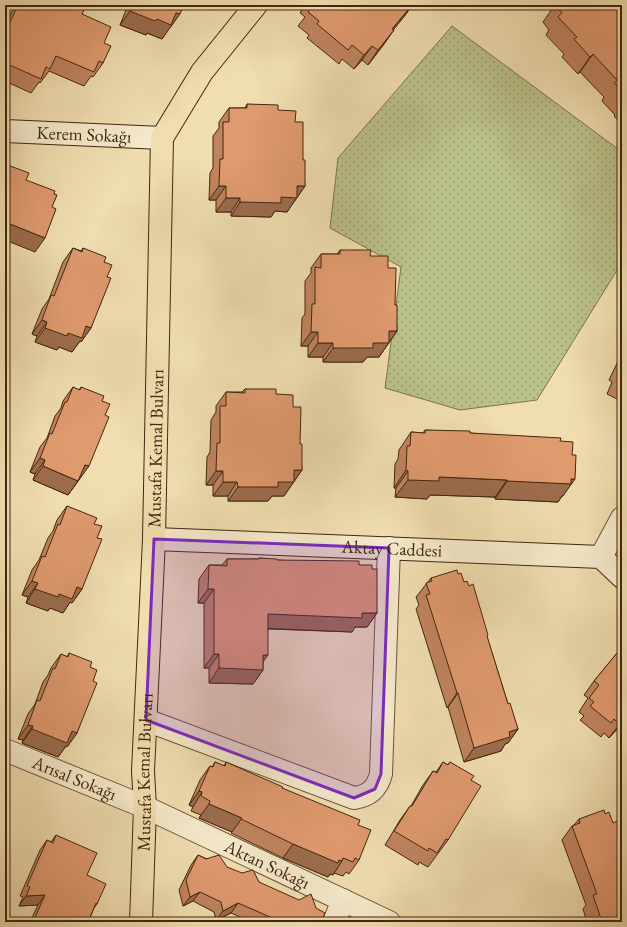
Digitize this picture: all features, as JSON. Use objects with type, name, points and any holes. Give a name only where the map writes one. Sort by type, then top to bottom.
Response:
[{"type":"main road","points":[[162,138],[202,72],[256,5]]},
{"type":"main road","name":"Mustafa Kemal Bulvarı","points":[[141,922],[145,807],[143,771],[154,539],[162,138]]},
{"type":"street","name":"Kerem Sokağı","points":[[5,131],[162,138]]},
{"type":"street","points":[[622,518],[601,557],[622,577]]},
{"type":"street","name":"Aktay Caddesi","points":[[154,539],[601,557]]},
{"type":"street","points":[[146,720],[354,798],[369,794],[375,789],[381,774],[389,548]]},
{"type":"street","name":"Arısal Sokağı","points":[[5,750],[145,807]]},
{"type":"street","name":"Aktan Sokağı","points":[[145,807],[389,922]]},
{"type":"street","points":[[334,922],[343,900]]},
{"type":"highlighted area","points":[[154,539],[389,548],[381,774],[375,789],[354,798],[146,720]]},
{"type":"green space","points":[[452,26],[622,152],[622,262],[537,400],[460,410],[385,388],[401,267],[330,228],[338,158]]},
{"type":"building","points":[[18,5],[79,5],[85,8],[82,14],[111,27],[104,43],[111,46],[103,63],[99,61],[94,72],[56,56],[50,69],[46,67],[41,79],[5,63],[5,33]]},
{"type":"building","points":[[132,5],[184,5],[180,14],[176,13],[171,25],[157,19],[155,21],[130,11]]},
{"type":"building","points":[[313,5],[412,5],[392,29],[394,30],[378,50],[372,46],[364,55],[352,45],[348,50],[317,24],[319,21],[308,12]]},
{"type":"building","points":[[555,5],[613,5],[622,15],[622,91],[614,83],[617,80],[593,54],[590,57],[574,39],[577,37],[558,17],[562,13]]},
{"type":"building","points":[[247,104],[278,105],[278,110],[296,111],[295,122],[303,122],[305,186],[297,186],[297,198],[281,197],[281,203],[240,202],[240,198],[226,198],[226,186],[219,186],[220,159],[223,159],[223,122],[229,122],[229,108],[247,108]]},
{"type":"building","points":[[5,164],[29,173],[26,180],[55,191],[54,194],[57,195],[52,207],[56,209],[45,238],[5,222]]},
{"type":"building","points":[[73,248],[82,252],[83,248],[106,257],[104,262],[112,265],[107,277],[111,278],[91,328],[86,326],[82,338],[68,333],[67,336],[45,328],[47,322],[42,320],[51,295],[54,296]]},
{"type":"building","points":[[340,250],[371,250],[370,256],[388,256],[388,268],[396,268],[395,305],[397,305],[397,331],[389,331],[389,343],[373,343],[373,348],[333,348],[333,343],[318,343],[318,332],[311,332],[312,304],[315,304],[315,267],[321,268],[321,254],[340,254]]},
{"type":"building","points":[[622,370],[622,378],[619,376]]},
{"type":"building","points":[[73,387],[80,390],[81,387],[104,396],[102,401],[110,404],[105,415],[109,417],[89,466],[85,465],[78,481],[43,466],[45,460],[40,458],[50,433],[52,434]]},
{"type":"building","points":[[245,389],[276,389],[276,394],[293,395],[293,407],[301,407],[300,444],[302,444],[302,470],[294,470],[294,482],[278,482],[278,487],[238,487],[237,482],[223,482],[223,471],[216,471],[217,443],[220,443],[220,406],[226,406],[226,392],[245,393]]},
{"type":"building","points":[[425,430],[470,431],[470,433],[561,438],[560,441],[573,442],[572,455],[576,455],[575,479],[571,479],[571,484],[439,477],[439,481],[408,480],[408,471],[406,470],[407,446],[410,446],[411,432],[425,433]]},
{"type":"building","points":[[67,506],[97,518],[94,524],[102,526],[97,538],[102,539],[82,589],[77,587],[72,599],[59,594],[58,597],[35,589],[38,583],[32,581],[42,556],[45,557],[58,524],[60,525]]},
{"type":"building","points":[[259,558],[277,560],[359,561],[359,565],[372,565],[372,569],[377,569],[377,613],[362,613],[362,618],[268,614],[268,655],[263,655],[263,670],[219,668],[219,654],[214,654],[214,589],[208,589],[209,565],[227,566],[227,559]]},
{"type":"building","points":[[457,570],[458,574],[461,573],[464,582],[467,581],[469,586],[473,584],[508,704],[510,703],[518,729],[509,732],[510,737],[474,748],[426,595],[430,594],[426,583],[432,581],[431,578]]},
{"type":"building","points":[[622,647],[622,721],[619,724],[614,719],[611,723],[590,706],[594,702],[589,698],[599,685],[594,681]]},
{"type":"building","points":[[69,653],[92,662],[90,667],[97,670],[93,681],[97,683],[77,733],[72,731],[67,743],[32,729],[33,726],[28,725],[37,700],[40,701],[53,668],[55,669],[61,654],[68,657]]},
{"type":"building","points":[[215,762],[225,766],[226,762],[283,787],[282,788],[360,820],[358,825],[371,830],[359,860],[355,858],[353,862],[343,858],[342,861],[339,860],[338,863],[293,844],[241,819],[242,818],[209,804],[210,801],[201,796],[202,792],[199,791],[210,766],[213,767]]},
{"type":"building","points":[[443,762],[448,765],[450,762],[474,776],[471,780],[481,786],[448,840],[446,839],[437,853],[429,848],[428,851],[394,831],[410,806],[412,806],[433,771],[437,773]]},
{"type":"building","points":[[604,810],[605,814],[609,812],[613,823],[617,821],[622,835],[622,922],[602,922],[593,895],[597,894],[572,826],[580,823],[579,819]]},
{"type":"building","points":[[56,835],[97,853],[87,875],[106,884],[88,922],[33,922],[45,895],[26,896],[30,887],[27,886],[47,840],[53,843]]},
{"type":"building","points":[[198,855],[206,859],[219,855],[227,867],[242,873],[253,870],[259,882],[299,900],[311,894],[316,908],[325,913],[321,922],[277,922],[277,920],[238,903],[223,911],[221,902],[200,892],[190,897],[186,880]]}]
